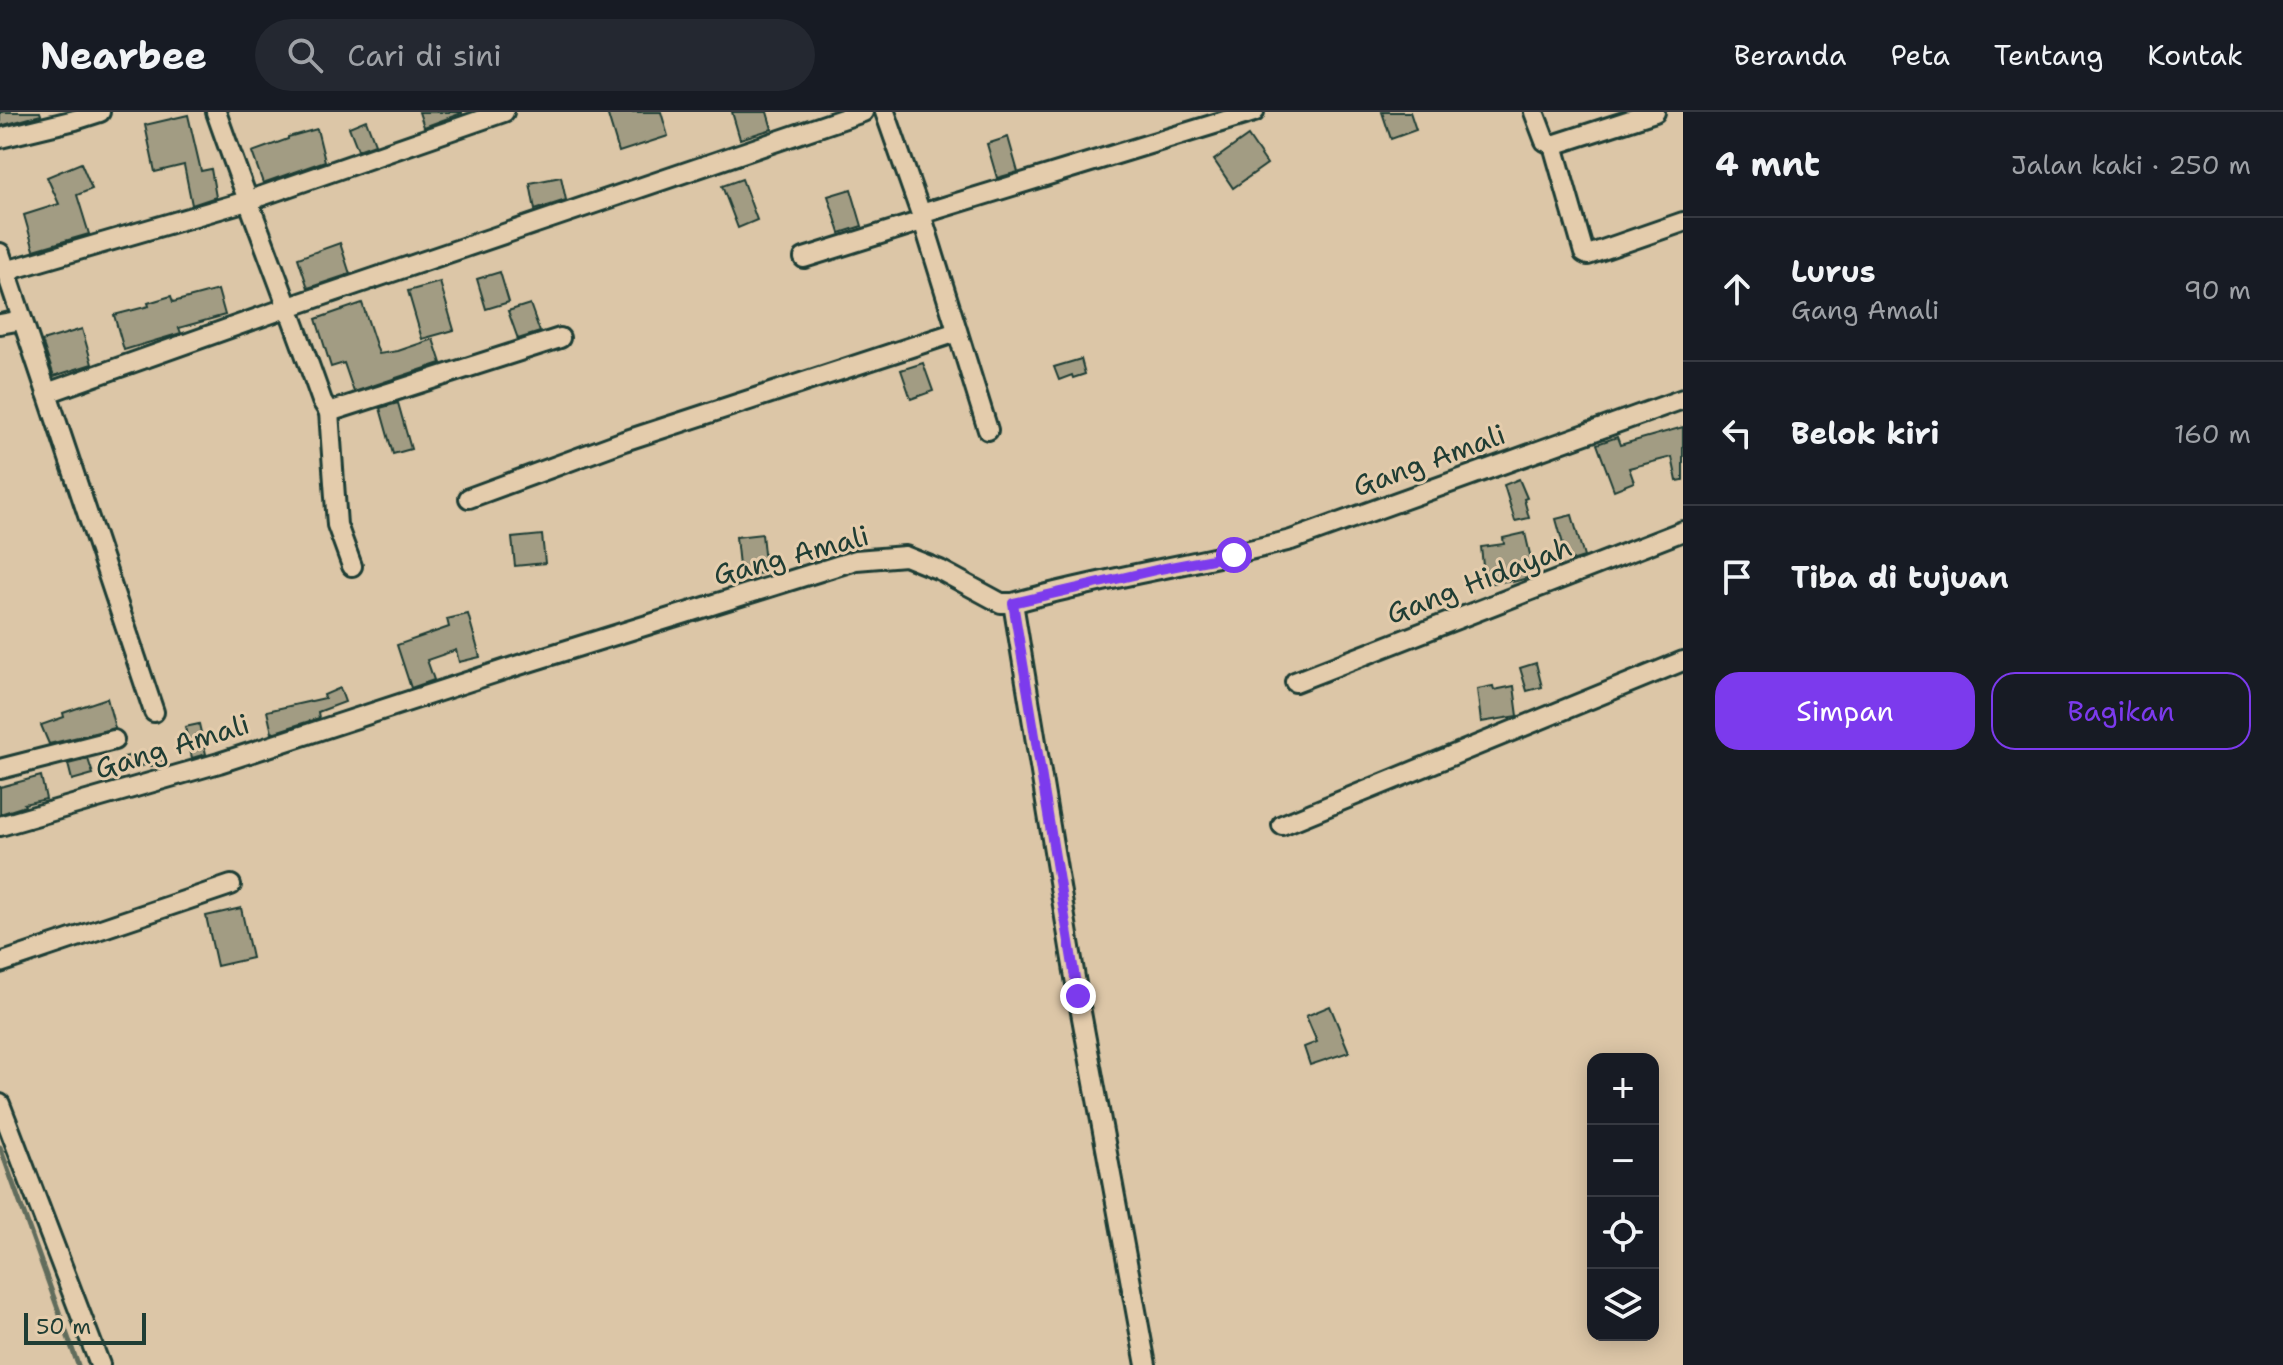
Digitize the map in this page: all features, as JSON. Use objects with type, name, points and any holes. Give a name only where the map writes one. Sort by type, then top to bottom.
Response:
[{"type":"street","points":[[0,138],[100,112]]},
{"type":"street","points":[[216,112],[322,401],[329,412],[337,525],[352,566]]},
{"type":"street","points":[[6,271],[247,201],[504,112]]},
{"type":"street","points":[[47,393],[289,307],[863,112]]},
{"type":"street","points":[[885,112],[988,430]]},
{"type":"street","points":[[804,258],[921,217],[1254,112]]},
{"type":"street","points":[[1534,112],[1545,141],[1553,145],[1655,112]]},
{"type":"street","points":[[1553,145],[1584,253],[1588,255],[1683,222]]},
{"type":"street","points":[[0,253],[154,712]]},
{"type":"street","points":[[0,324],[22,320]]},
{"type":"street","points":[[469,498],[624,441],[957,332]]},
{"type":"street","points":[[329,412],[560,338]]},
{"type":"street","name":"Gang Amali","points":[[0,826],[219,763],[856,560],[905,556],[940,570],[1001,603],[1013,603],[1291,540],[1683,399]]},
{"type":"street","name":"Gang Hidayah","points":[[1295,682],[1683,531]]},
{"type":"street","points":[[1013,603],[1078,996],[1146,1365]]},
{"type":"street","points":[[1282,825],[1683,661]]},
{"type":"street","points":[[0,769],[114,740]]},
{"type":"street","points":[[0,963],[231,885]]},
{"type":"street","points":[[0,1104],[100,1365]]},
{"type":"building","points":[[0,112],[40,112],[41,115],[0,126]]},
{"type":"building","points":[[419,112],[462,112],[462,113],[424,127]]},
{"type":"building","points":[[607,112],[661,112],[668,136],[619,152]]},
{"type":"building","points":[[732,112],[767,112],[772,129],[740,139]]},
{"type":"building","points":[[1382,112],[1410,112],[1416,130],[1391,139]]},
{"type":"building","points":[[188,115],[201,171],[211,169],[216,197],[192,205],[184,165],[155,172],[145,125]]},
{"type":"building","points":[[366,120],[375,144],[358,150],[349,127]]},
{"type":"building","points":[[317,129],[325,161],[263,183],[252,152]]},
{"type":"building","points":[[1248,136],[1267,164],[1233,188],[1214,160]]},
{"type":"building","points":[[1008,137],[1018,172],[997,178],[987,144]]},
{"type":"building","points":[[81,163],[92,189],[77,195],[89,234],[34,250],[24,215],[59,204],[47,177]]},
{"type":"building","points":[[561,177],[566,200],[535,210],[530,183]]},
{"type":"building","points":[[742,179],[757,220],[738,228],[722,186]]},
{"type":"building","points":[[851,189],[862,226],[840,233],[828,196]]},
{"type":"building","points":[[340,243],[350,274],[308,288],[298,258]]},
{"type":"building","points":[[500,272],[509,302],[486,309],[477,279]]},
{"type":"building","points":[[440,282],[454,330],[422,339],[408,291]]},
{"type":"building","points":[[218,290],[225,315],[179,328],[181,333],[124,350],[114,315],[149,306],[148,303],[171,296],[173,302]]},
{"type":"building","points":[[362,303],[379,354],[433,339],[441,363],[354,392],[344,363],[331,367],[316,319]]},
{"type":"building","points":[[530,304],[540,332],[518,339],[508,311]]},
{"type":"building","points":[[82,329],[92,364],[54,376],[42,341]]},
{"type":"building","points":[[1081,359],[1085,374],[1059,380],[1054,367]]},
{"type":"building","points":[[923,363],[933,391],[911,399],[901,370]]},
{"type":"building","points":[[398,403],[411,449],[393,454],[380,408]]},
{"type":"building","points":[[1683,427],[1683,480],[1677,481],[1672,457],[1629,468],[1634,482],[1614,490],[1597,444],[1617,437],[1620,445]]},
{"type":"building","points":[[1519,479],[1527,498],[1524,499],[1529,518],[1515,521],[1504,485]]},
{"type":"building","points":[[1572,515],[1584,557],[1568,562],[1556,519]]},
{"type":"building","points":[[1525,533],[1535,576],[1513,582],[1485,584],[1481,547],[1504,544],[1503,538]]},
{"type":"building","points":[[762,534],[766,573],[740,575],[736,537]]},
{"type":"building","points":[[542,535],[545,563],[515,566],[512,538]]},
{"type":"building","points":[[468,614],[480,657],[459,662],[456,650],[427,660],[434,680],[411,688],[397,645],[449,627],[447,619]]},
{"type":"building","points":[[1536,663],[1542,687],[1527,691],[1520,668]]},
{"type":"building","points":[[1493,686],[1494,690],[1514,686],[1518,716],[1481,722],[1477,689]]},
{"type":"building","points":[[340,688],[345,702],[318,712],[319,718],[272,733],[267,711],[325,698],[324,695]]},
{"type":"building","points":[[107,698],[115,728],[49,744],[41,725],[64,717],[63,713]]},
{"type":"building","points":[[199,724],[206,754],[192,758],[185,727]]},
{"type":"building","points":[[160,749],[163,764],[127,769],[124,757]]},
{"type":"building","points":[[88,759],[93,774],[72,780],[68,764]]},
{"type":"building","points":[[41,776],[46,799],[0,814],[0,787]]},
{"type":"building","points":[[241,908],[252,958],[217,966],[206,916]]},
{"type":"building","points":[[1330,1006],[1349,1052],[1310,1065],[1304,1047],[1317,1042],[1306,1016]]},
{"type":"waterway","points":[[0,1147],[78,1365]]},
{"type":"route","points":[[1078,996],[1013,603],[1234,555]]}]
